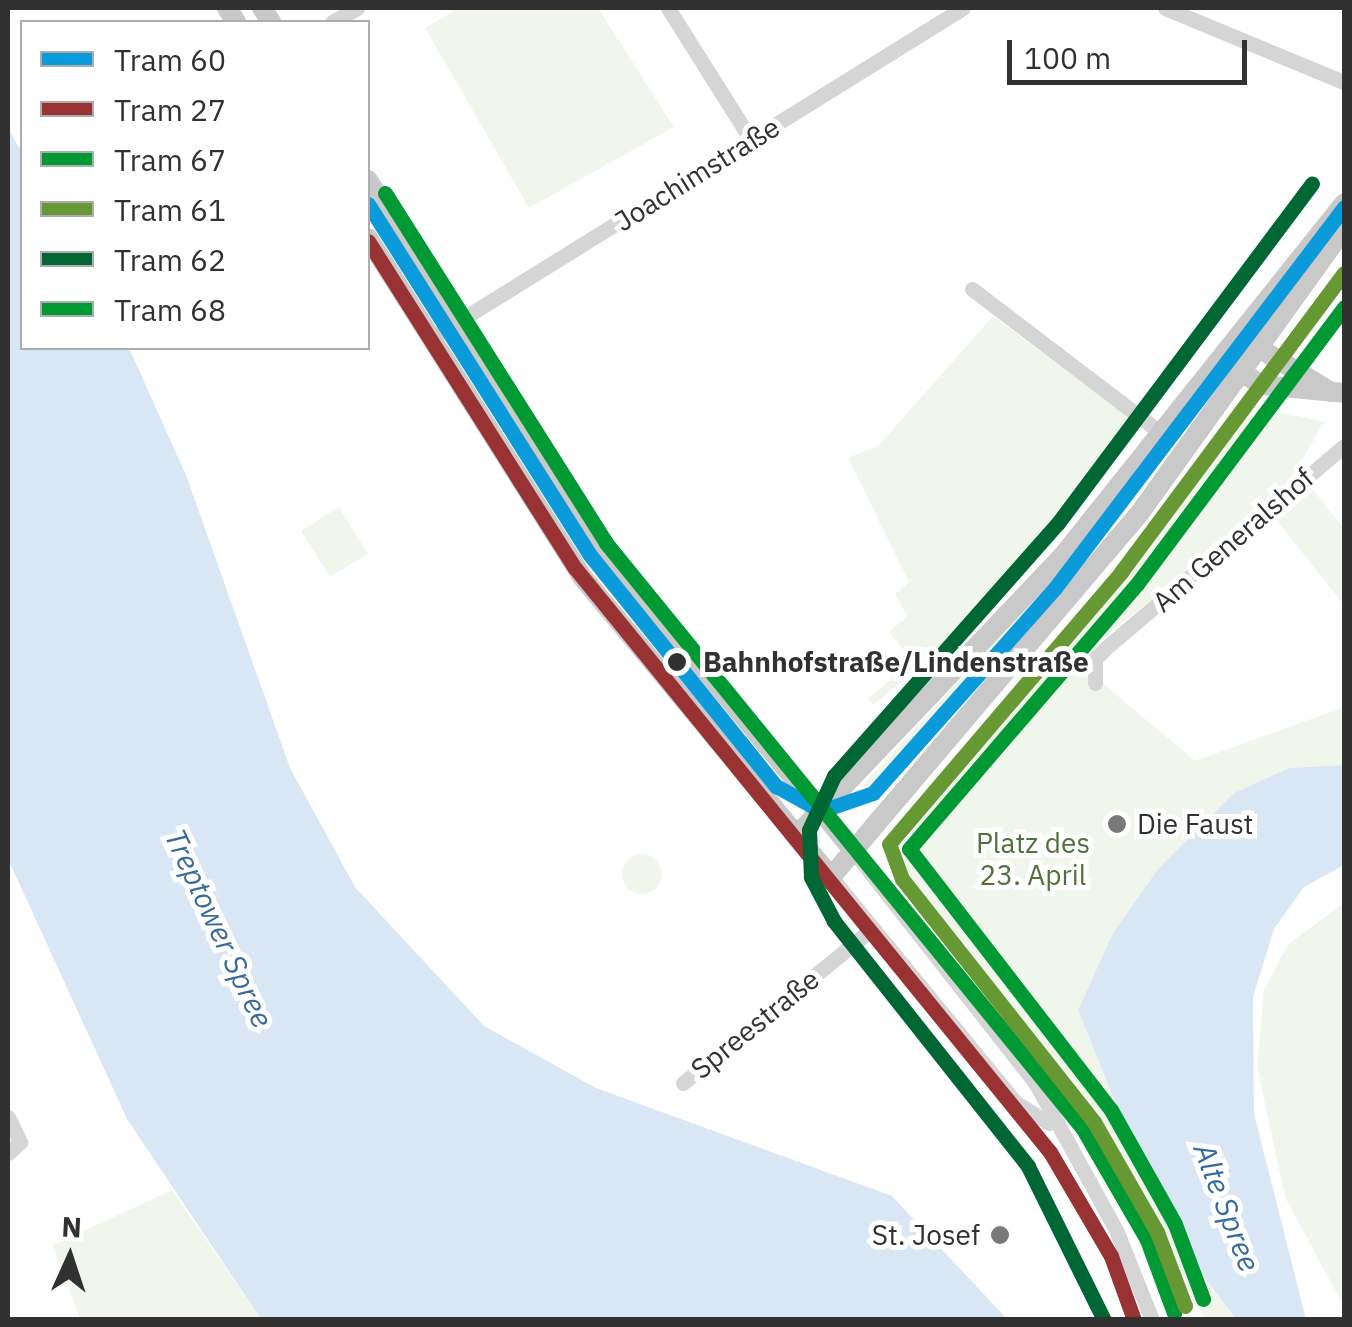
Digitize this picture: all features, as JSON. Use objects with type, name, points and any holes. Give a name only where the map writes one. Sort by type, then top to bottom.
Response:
[{"type":"main road","points":[[370,183],[586,525],[856,853]]},
{"type":"main road","points":[[796,836],[1061,558],[1344,203]]},
{"type":"main road","points":[[370,241],[583,578],[832,877],[1016,668],[1241,374],[1344,229]]},
{"type":"main road","points":[[1240,335],[1339,393]]},
{"type":"main road","points":[[1221,358],[1241,374],[1339,393]]},
{"type":"street","points":[[668,8],[751,140]]},
{"type":"street","name":"Joachimstraße","points":[[430,339],[963,8]]},
{"type":"street","points":[[1165,8],[1225,18],[1344,82]]},
{"type":"street","points":[[972,289],[1161,434]]},
{"type":"street","name":"Am Generalshof","points":[[1094,682],[1095,659],[1108,646],[1344,446]]},
{"type":"street","points":[[856,853],[1016,1056],[1052,1126],[1117,1232],[1152,1320]]},
{"type":"street","points":[[832,877],[1015,1102],[1052,1126]]},
{"type":"street","name":"Spreestraße","points":[[683,1083],[873,928]]},
{"type":"street","points":[[8,1117],[20,1142],[8,1152]]},
{"type":"green space","points":[[459,8],[598,8],[674,127],[529,208],[425,28]]},
{"type":"green space","points":[[993,316],[1142,427],[983,617],[873,705],[867,699],[913,662],[889,632],[907,616],[895,594],[909,582],[848,458],[879,445]]},
{"type":"green space","name":"Platz des 23. April","points":[[1259,408],[1324,422],[1297,469],[1344,529],[1344,605],[1266,507],[1099,642],[1086,669],[1195,761],[1344,707],[1344,765],[1289,768],[1234,793],[1158,869],[1113,933],[1078,1010],[1165,1225],[1236,1319],[1206,1319],[1188,1293],[1167,1284],[1122,1189],[1031,1049],[900,882],[911,831],[1236,415]]},
{"type":"green space","points":[[339,507],[368,554],[330,577],[301,531]]},
{"type":"green space","points":[[1075,554],[917,737],[867,789],[863,785]]},
{"type":"green space","points":[[642,854],[656,860],[662,874],[656,888],[642,894],[628,888],[622,874],[628,860]]},
{"type":"green space","points":[[1344,903],[1344,1307],[1285,1197],[1257,1067],[1264,990],[1288,944]]},
{"type":"green space","points":[[172,1190],[261,1319],[80,1319],[53,1245]]},
{"type":"water","name":"Treptower Spree","points":[[8,128],[20,149],[20,350],[130,350],[186,475],[290,768],[355,887],[484,1026],[596,1088],[892,1196],[1007,1319],[261,1319],[127,1119],[8,859]]},
{"type":"water","name":"Alte Spree","points":[[1344,765],[1344,865],[1304,887],[1274,929],[1253,997],[1254,1114],[1306,1319],[1236,1319],[1165,1225],[1078,1010],[1113,933],[1158,869],[1234,793],[1289,768]]},
{"type":"tram line","name":"62","points":[[1104,1320],[1028,1166],[834,921],[811,877],[809,830],[834,776],[1058,523],[1312,183]]},
{"type":"tram line","name":"67","points":[[385,193],[606,543],[1083,1129],[1147,1240],[1174,1313]]},
{"type":"tram line","name":"60","points":[[370,207],[590,555],[776,786],[821,811],[873,793],[1055,588],[1344,207]]},
{"type":"tram line","name":"27","points":[[370,244],[575,568],[1050,1152],[1111,1256],[1134,1320]]},
{"type":"tram line","name":"61","points":[[1185,1306],[1157,1232],[1094,1122],[902,879],[889,844],[1121,572],[1344,273]]},
{"type":"tram line","name":"68","points":[[1203,1299],[1175,1224],[1111,1110],[909,849],[1137,584],[1344,307]]},
{"type":"place","name":"Bahnhofstraße/Lindenstraße","points":[[677,662]]},
{"type":"place","name":"Die Faust","points":[[1117,824]]},
{"type":"place","name":"St. Josef","points":[[1000,1235]]}]
